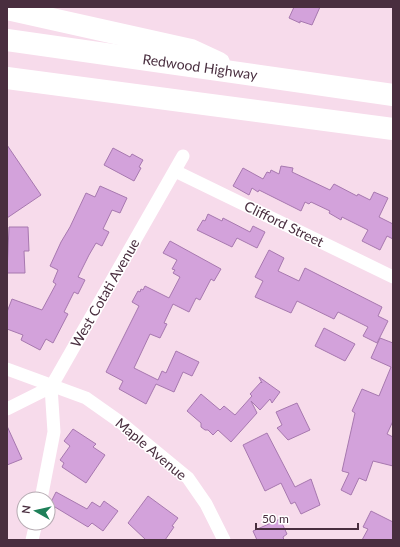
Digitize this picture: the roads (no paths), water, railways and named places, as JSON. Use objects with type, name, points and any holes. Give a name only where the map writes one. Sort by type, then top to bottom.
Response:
[{"type":"highway","points":[[7,9],[191,50],[240,73]]},
{"type":"highway","name":"Redwood Highway","points":[[7,40],[393,95]]},
{"type":"highway","points":[[7,78],[393,129]]},
{"type":"highway","points":[[7,83],[50,83]]},
{"type":"street","name":"West Cotati Avenue","points":[[51,387],[183,156]]},
{"type":"street","name":"Clifford Street","points":[[175,170],[393,277]]},
{"type":"street","name":"Maple Avenue","points":[[7,369],[51,387],[86,398],[120,422],[188,478],[206,504],[224,540]]},
{"type":"street","points":[[7,409],[51,387],[54,432],[43,491]]}]
